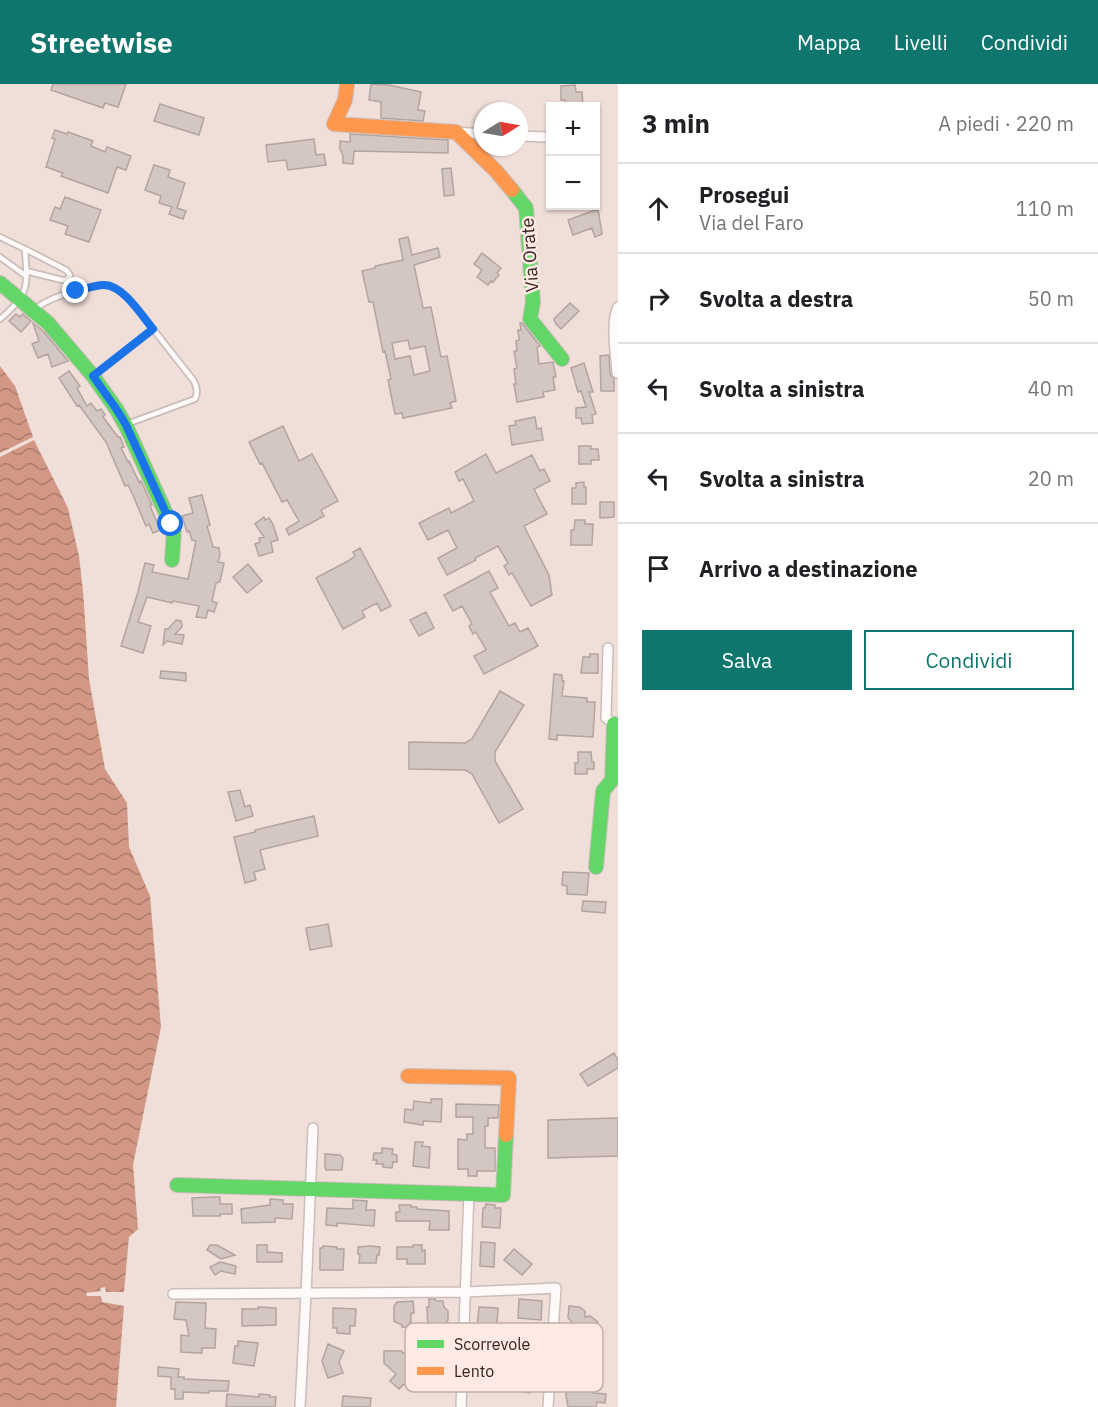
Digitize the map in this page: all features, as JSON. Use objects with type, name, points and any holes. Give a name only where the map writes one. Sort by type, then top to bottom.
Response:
[{"type":"street","points":[[347,84],[345,100],[333,124],[474,133]]},
{"type":"street","name":"Via Orate","points":[[456,132],[496,171],[526,208],[533,302],[530,320],[562,359]]},
{"type":"street","points":[[528,136],[546,137]]},
{"type":"street","points":[[0,283],[48,323],[93,376],[117,410],[174,531],[172,560]]},
{"type":"street","points":[[617,374],[614,325],[618,307]]},
{"type":"street","points":[[596,867],[603,791],[612,780],[616,724],[606,718],[608,648]]},
{"type":"street","points":[[177,1185],[503,1195],[509,1078],[408,1076]]},
{"type":"street","points":[[300,1407],[313,1128]]},
{"type":"street","points":[[465,1323],[469,1194]]},
{"type":"street","points":[[173,1294],[466,1292],[556,1288],[554,1323]]},
{"type":"street","points":[[461,1407],[462,1392]]},
{"type":"street","points":[[548,1407],[549,1392]]},
{"type":"lane","points":[[0,237],[66,270],[70,275],[67,280],[62,280],[26,273],[0,257]]},
{"type":"lane","points":[[0,319],[21,299],[25,291],[25,249]]},
{"type":"lane","points":[[34,310],[57,297],[107,285],[127,297],[153,329],[194,381],[197,396],[191,402],[126,425]]},
{"type":"lane","points":[[93,376],[153,329]]},
{"type":"water","points":[[0,366],[15,386],[33,437],[0,453]]},
{"type":"water","points":[[34,440],[68,508],[79,556],[89,679],[105,769],[127,803],[129,847],[150,896],[161,1027],[133,1165],[138,1229],[129,1237],[124,1292],[106,1292],[105,1287],[100,1288],[101,1291],[86,1293],[87,1296],[101,1296],[102,1302],[124,1306],[116,1407],[0,1407],[0,457]]},
{"type":"building","points":[[53,84],[126,84],[118,107],[105,103],[103,108],[51,90]]},
{"type":"building","points":[[371,84],[389,85],[421,92],[418,110],[425,111],[423,121],[381,118],[381,102],[369,100]]},
{"type":"building","points":[[575,85],[576,92],[582,92],[583,102],[561,100],[561,86]]},
{"type":"building","points":[[160,104],[204,118],[199,135],[154,121]]},
{"type":"building","points":[[55,130],[93,141],[91,146],[105,152],[107,147],[131,156],[126,170],[117,167],[108,193],[61,176],[63,173],[46,167],[55,139],[52,138]]},
{"type":"building","points":[[350,134],[448,140],[448,153],[354,151],[353,164],[343,163],[340,141],[350,142]]},
{"type":"building","points":[[314,139],[316,155],[324,154],[326,165],[288,170],[286,160],[268,162],[266,145]]},
{"type":"building","points":[[154,165],[170,170],[168,177],[185,183],[177,208],[186,211],[183,219],[169,214],[172,207],[159,203],[161,196],[145,190]]},
{"type":"building","points":[[451,168],[454,195],[444,196],[442,169]]},
{"type":"building","points":[[65,197],[101,210],[89,242],[65,234],[68,226],[50,220],[55,207],[60,209]]},
{"type":"building","points":[[598,210],[602,234],[595,237],[592,228],[573,235],[568,220]]},
{"type":"building","points":[[408,237],[412,255],[438,248],[440,257],[414,265],[423,308],[431,307],[441,357],[447,356],[456,401],[450,403],[452,408],[403,418],[402,413],[395,414],[385,351],[383,352],[373,302],[369,302],[362,271],[403,260],[399,239]],"holes":[[[408,340],[410,349],[425,346],[430,371],[414,375],[410,356],[395,359],[392,343]]]},
{"type":"building","points":[[482,253],[501,268],[497,273],[499,275],[488,285],[477,277],[482,270],[474,264]]},
{"type":"building","points":[[570,303],[579,311],[561,329],[554,319]]},
{"type":"building","points":[[16,314],[20,317],[23,314],[31,321],[21,332],[9,321]]},
{"type":"building","points":[[33,323],[43,331],[68,361],[52,367],[48,354],[38,358],[32,344],[39,341]]},
{"type":"building","points":[[520,323],[540,346],[537,347],[539,364],[553,362],[556,377],[553,377],[555,390],[543,392],[544,397],[517,402],[514,369],[517,368],[514,351],[517,351],[516,341],[519,340]]},
{"type":"building","points":[[609,355],[614,391],[601,391],[600,356]]},
{"type":"building","points":[[584,363],[593,392],[589,392],[596,414],[592,415],[593,423],[582,424],[581,418],[576,418],[576,408],[586,407],[581,391],[578,392],[571,368]]},
{"type":"building","points":[[69,371],[80,386],[77,388],[87,406],[91,403],[97,411],[101,409],[105,415],[103,417],[120,437],[124,447],[121,448],[139,482],[141,481],[157,522],[160,521],[163,529],[153,533],[149,524],[146,526],[106,442],[79,405],[77,406],[59,378]]},
{"type":"building","points":[[535,417],[537,429],[541,428],[543,440],[512,445],[509,426],[516,425],[515,421]]},
{"type":"building","points":[[283,426],[299,461],[312,454],[338,501],[321,510],[324,516],[289,535],[286,529],[299,521],[287,500],[282,502],[249,442]]},
{"type":"building","points":[[579,446],[591,446],[591,449],[598,449],[599,460],[591,460],[591,464],[579,464]]},
{"type":"building","points":[[486,454],[496,473],[532,455],[540,471],[544,469],[550,481],[534,489],[547,514],[524,526],[549,575],[552,595],[531,606],[512,573],[509,575],[504,566],[508,563],[498,546],[447,575],[438,558],[457,548],[448,530],[428,540],[419,523],[449,508],[451,513],[474,501],[463,479],[459,481],[455,472]]},
{"type":"building","points":[[584,482],[586,504],[572,504],[572,488],[576,488],[576,483]]},
{"type":"building","points":[[202,495],[213,547],[219,548],[218,562],[224,563],[220,582],[216,583],[212,601],[217,603],[214,612],[208,610],[206,618],[196,617],[199,606],[147,597],[138,622],[151,626],[143,653],[121,646],[145,563],[154,565],[152,572],[188,579],[196,541],[192,540],[189,531],[187,532],[182,516],[193,513],[189,498]]},
{"type":"building","points":[[600,502],[614,502],[614,517],[600,518]]},
{"type":"building","points":[[264,517],[265,520],[269,518],[273,524],[278,540],[271,542],[273,552],[259,556],[255,544],[260,542],[259,538],[264,537],[255,524]]},
{"type":"building","points":[[575,520],[585,520],[585,524],[593,524],[592,545],[571,545],[571,530],[574,530]]},
{"type":"building","points":[[360,548],[391,606],[381,611],[377,603],[362,611],[365,617],[343,629],[316,578],[348,561],[355,556],[353,552]]},
{"type":"building","points":[[248,564],[262,581],[247,593],[233,577]]},
{"type":"building","points":[[489,571],[498,588],[490,592],[509,626],[515,623],[520,632],[528,628],[538,646],[484,674],[474,656],[486,650],[476,632],[473,634],[469,626],[472,624],[462,606],[453,611],[444,595]]},
{"type":"building","points":[[426,612],[434,628],[419,636],[410,620]]},
{"type":"building","points":[[176,620],[181,621],[182,627],[175,634],[184,635],[182,644],[167,641],[163,645],[165,629],[168,629]]},
{"type":"building","points":[[590,654],[598,654],[598,673],[581,673],[583,657],[590,657]]},
{"type":"building","points":[[161,671],[186,673],[186,681],[160,678]]},
{"type":"building","points":[[554,674],[562,675],[562,681],[564,681],[562,696],[587,698],[587,702],[595,702],[593,737],[557,735],[557,740],[549,739]]},
{"type":"building","points":[[500,691],[524,705],[495,752],[495,761],[523,809],[499,823],[472,774],[465,770],[409,769],[409,742],[465,743],[472,739]]},
{"type":"building","points":[[578,752],[591,752],[594,769],[587,769],[587,774],[575,774]]},
{"type":"building","points":[[240,790],[245,807],[250,805],[253,816],[236,821],[228,792]]},
{"type":"building","points":[[314,816],[318,836],[260,850],[265,869],[254,872],[256,880],[245,883],[234,837]]},
{"type":"building","points":[[563,872],[589,873],[587,895],[567,894],[567,886],[562,885]]},
{"type":"building","points":[[583,901],[606,902],[605,913],[582,911]]},
{"type":"building","points":[[328,924],[332,946],[310,950],[306,928]]},
{"type":"building","points":[[614,1053],[618,1060],[618,1068],[588,1086],[580,1074]]},
{"type":"building","points":[[431,1099],[442,1099],[441,1122],[423,1121],[423,1125],[404,1122],[405,1109],[413,1110],[414,1101],[431,1103]]},
{"type":"building","points":[[456,1104],[499,1105],[498,1118],[488,1118],[488,1126],[485,1126],[485,1148],[495,1148],[495,1171],[477,1171],[477,1176],[468,1176],[468,1169],[458,1169],[458,1139],[467,1140],[467,1134],[473,1134],[473,1117],[456,1117]]},
{"type":"building","points":[[618,1118],[618,1156],[548,1158],[548,1120]]},
{"type":"building","points":[[415,1142],[423,1142],[422,1146],[430,1147],[429,1168],[413,1166]]},
{"type":"building","points":[[382,1148],[393,1149],[392,1154],[397,1155],[397,1162],[393,1162],[392,1168],[383,1167],[383,1164],[376,1164],[377,1160],[373,1160],[374,1153],[382,1153]]},
{"type":"building","points":[[325,1154],[340,1155],[343,1158],[342,1170],[326,1170]]},
{"type":"building","points":[[220,1197],[220,1204],[232,1204],[232,1214],[193,1216],[192,1198]]},
{"type":"building","points":[[270,1199],[283,1200],[283,1204],[293,1204],[292,1219],[275,1218],[275,1222],[242,1223],[241,1209],[270,1205]]},
{"type":"building","points":[[353,1200],[367,1201],[366,1210],[375,1210],[374,1226],[337,1223],[337,1226],[326,1225],[327,1208],[353,1209]]},
{"type":"building","points":[[486,1204],[501,1208],[500,1228],[482,1227],[483,1208]]},
{"type":"building","points":[[399,1205],[411,1205],[417,1209],[449,1211],[449,1230],[429,1230],[430,1221],[396,1221],[396,1212],[400,1212]]},
{"type":"building","points":[[481,1242],[495,1243],[494,1267],[480,1266]]},
{"type":"building","points":[[210,1245],[217,1245],[235,1255],[221,1259],[207,1250]]},
{"type":"building","points":[[257,1245],[267,1245],[267,1252],[282,1253],[282,1262],[257,1262]]},
{"type":"building","points":[[413,1245],[422,1245],[422,1251],[425,1250],[425,1264],[407,1264],[407,1259],[397,1259],[397,1247],[413,1247]]},
{"type":"building","points":[[323,1246],[344,1249],[343,1270],[320,1270],[320,1248]]},
{"type":"building","points":[[358,1247],[380,1247],[376,1263],[359,1263]]},
{"type":"building","points":[[514,1249],[532,1264],[522,1275],[504,1260]]},
{"type":"building","points":[[220,1262],[236,1266],[235,1274],[221,1271],[215,1275],[210,1267]]},
{"type":"building","points":[[429,1299],[443,1301],[448,1311],[446,1323],[428,1323],[427,1307],[429,1307]]},
{"type":"building","points":[[519,1299],[542,1301],[541,1320],[518,1318]]},
{"type":"building","points":[[413,1301],[414,1313],[411,1313],[411,1322],[405,1323],[405,1327],[394,1321],[394,1306],[397,1302]]},
{"type":"building","points":[[176,1302],[206,1303],[205,1328],[216,1329],[215,1348],[202,1348],[202,1353],[181,1352],[181,1335],[189,1336],[186,1320],[174,1319]]},
{"type":"building","points":[[569,1306],[579,1307],[585,1311],[585,1317],[590,1316],[598,1322],[572,1323],[568,1318]]},
{"type":"building","points":[[258,1307],[276,1308],[276,1325],[242,1326],[242,1309],[258,1309]]},
{"type":"building","points":[[479,1307],[498,1308],[497,1323],[477,1323]]},
{"type":"building","points":[[333,1308],[356,1309],[355,1326],[350,1326],[350,1334],[337,1333],[337,1328],[333,1328]]},
{"type":"building","points":[[238,1341],[258,1343],[254,1366],[233,1363],[235,1346],[238,1346]]},
{"type":"building","points":[[328,1344],[344,1351],[339,1362],[343,1373],[328,1378],[322,1361]]},
{"type":"building","points":[[384,1351],[405,1353],[405,1385],[399,1389],[390,1381],[396,1374],[384,1363]]},
{"type":"building","points":[[158,1367],[179,1369],[178,1377],[184,1377],[184,1379],[229,1381],[228,1391],[183,1392],[183,1399],[175,1399],[175,1389],[171,1389],[171,1377],[158,1376]]},
{"type":"building","points":[[566,1392],[606,1394],[605,1403],[597,1402],[596,1407],[568,1407]]},
{"type":"building","points":[[227,1394],[259,1397],[259,1394],[270,1395],[270,1397],[276,1397],[275,1407],[226,1407]]},
{"type":"building","points":[[343,1396],[371,1398],[370,1407],[342,1407]]},
{"type":"traffic: fast","points":[[512,190],[526,208],[533,302],[530,319],[562,359]]},
{"type":"traffic: fast","points":[[0,283],[48,323],[93,376],[117,410],[174,531],[172,560]]},
{"type":"traffic: fast","points":[[596,867],[603,791],[612,780],[614,724]]},
{"type":"traffic: fast","points":[[177,1185],[503,1195],[506,1135]]},
{"type":"traffic: slow","points":[[347,84],[345,100],[334,124],[456,132],[512,190]]},
{"type":"traffic: slow","points":[[408,1076],[509,1078],[506,1135]]},
{"type":"route","points":[[76,291],[101,285],[111,286],[127,297],[153,329],[93,376],[126,425],[171,524]]}]
